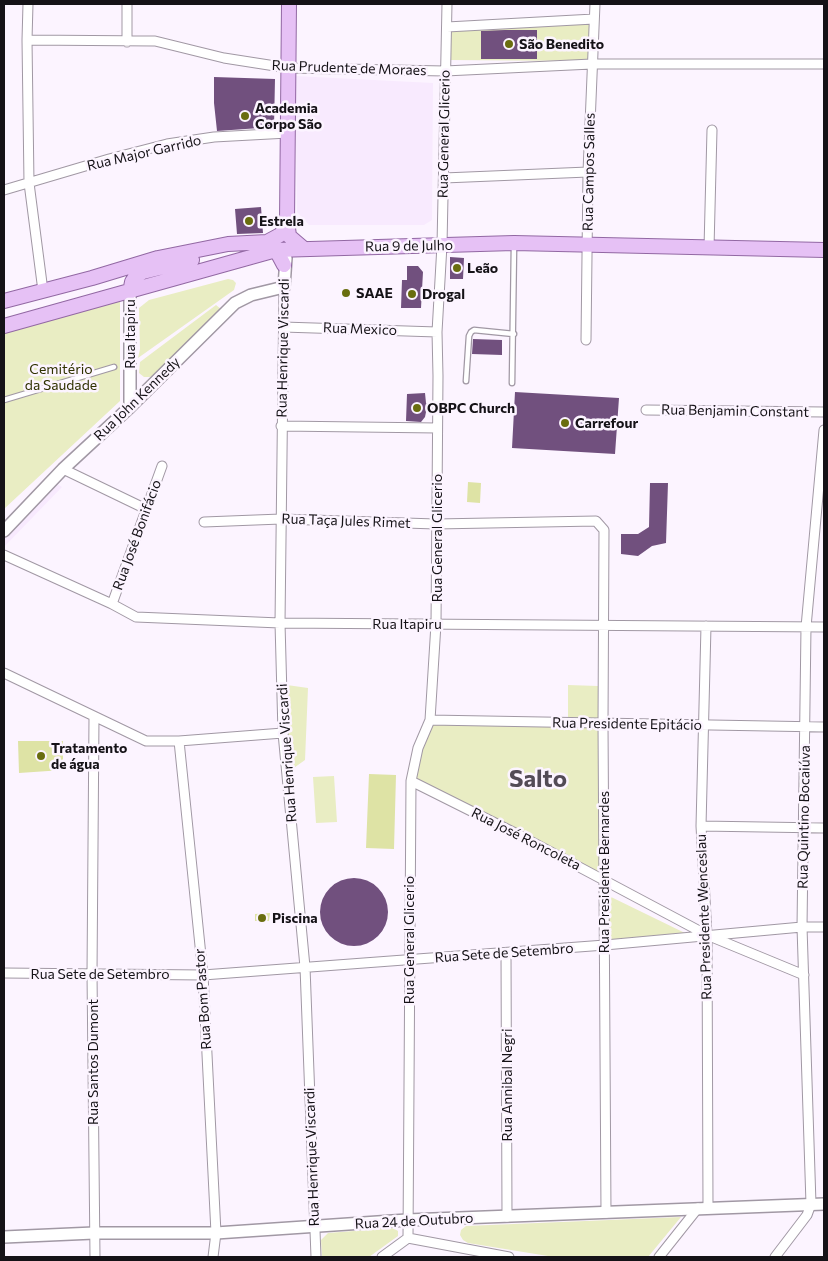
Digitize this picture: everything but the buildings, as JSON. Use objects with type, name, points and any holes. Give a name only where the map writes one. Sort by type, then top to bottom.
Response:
[{"type":"main road","points":[[290,4],[287,220],[289,236],[297,249]]},
{"type":"main road","name":"Rua 9 de Julho","points":[[4,326],[130,292],[272,246],[284,230],[287,220]]},
{"type":"main road","name":"Rua 9 de Julho","points":[[4,301],[43,292],[158,258],[211,247],[272,246],[297,249],[514,243],[824,250]]},
{"type":"main road","points":[[272,246],[284,265]]},
{"type":"main road","points":[[130,292],[132,282],[136,276],[143,272],[193,260],[211,247]]},
{"type":"street","points":[[28,4],[29,183],[43,292]]},
{"type":"street","points":[[127,4],[127,42]]},
{"type":"street","name":"Rua General Glicerio","points":[[408,1238],[411,780],[418,748],[430,720],[436,624],[437,332],[442,245],[447,4]]},
{"type":"street","name":"Rua Campos Salles","points":[[586,340],[588,172],[595,4]]},
{"type":"street","points":[[447,27],[594,20]]},
{"type":"street","name":"Rua Prudente de Moraes","points":[[27,40],[156,41],[224,58],[288,68],[445,71],[592,64],[824,64]]},
{"type":"street","points":[[709,248],[712,130]]},
{"type":"street","name":"Rua Major Garrido","points":[[4,190],[109,158],[167,144],[214,137],[288,133]]},
{"type":"street","points":[[444,178],[588,172]]},
{"type":"street","name":"Rua Henrique Viscardi","points":[[297,249],[286,255],[284,265],[280,623],[283,733],[305,967],[316,1257]]},
{"type":"street","name":"Rua John Kennedy","points":[[4,531],[63,469],[130,407],[235,304],[251,295],[284,287]]},
{"type":"street","name":"Rua Itapiru","points":[[130,292],[130,407]]},
{"type":"street","name":"Rua Mexico","points":[[283,326],[437,332]]},
{"type":"street","points":[[130,371],[138,381],[144,384],[154,383]]},
{"type":"street","name":"Rua Benjamin Constant","points":[[646,410],[824,412]]},
{"type":"street","points":[[282,426],[437,428]]},
{"type":"street","name":"Rua Quintino Bocaiúva","points":[[811,1204],[802,927],[806,627],[824,430]]},
{"type":"street","name":"Rua José Bonifácio","points":[[112,604],[162,466]]},
{"type":"street","points":[[63,469],[146,509]]},
{"type":"street","name":"Rua Taça Jules Rimet","points":[[204,522],[281,518],[436,524],[596,521],[604,530]]},
{"type":"street","name":"Rua Presidente Bernardes","points":[[604,530],[606,1213]]},
{"type":"street","name":"Rua Itapiru","points":[[4,555],[112,604],[136,617],[280,623],[824,627]]},
{"type":"street","name":"Rua Presidente Wenceslau","points":[[703,1207],[707,935],[701,826],[706,626]]},
{"type":"street","points":[[4,673],[146,742],[283,733]]},
{"type":"street","name":"Rua Santos Dumont","points":[[94,716],[92,973],[94,1257]]},
{"type":"street","name":"Rua Presidente Epitácio","points":[[430,720],[824,727]]},
{"type":"street","name":"Rua Bom Pastor","points":[[179,741],[202,975],[216,1233],[213,1257]]},
{"type":"street","name":"Rua José Roncoleta","points":[[411,780],[707,935],[804,975]]},
{"type":"street","points":[[701,826],[824,828]]},
{"type":"street","name":"Rua Sete de Setembro","points":[[4,973],[202,975],[605,945],[802,927],[824,927]]},
{"type":"street","name":"Rua Annibal Negri","points":[[506,952],[507,1217]]},
{"type":"street","points":[[775,1257],[807,1216],[811,1204]]},
{"type":"street","name":"Rua 24 de Outubro","points":[[4,1236],[94,1233],[216,1233],[407,1220],[606,1213],[703,1207],[824,1204]]},
{"type":"street","points":[[659,1257],[703,1207]]},
{"type":"street","points":[[382,1257],[408,1238],[508,1257]]},
{"type":"lane","points":[[512,383],[514,243]]},
{"type":"lane","points":[[466,381],[469,336],[471,332],[474,330],[514,334]]},
{"type":"lane","points":[[4,400],[114,367]]},
{"type":"shaded area","points":[[295,76],[433,83],[432,220],[424,225],[309,225],[297,212]]},
{"type":"shaded area","points":[[49,479],[62,487],[4,547],[4,525]]},
{"type":"shaded area","points":[[468,482],[481,483],[480,503],[467,502]]},
{"type":"shaded area","name":"Tratamento de água","points":[[18,741],[63,741],[63,770],[19,773]]},
{"type":"shaded area","points":[[369,774],[396,775],[394,849],[366,848]]},
{"type":"shaded area","name":"Piscina","points":[[270,913],[269,921],[255,921],[255,914]]},
{"type":"green space","points":[[590,24],[589,61],[447,60],[447,27]]},
{"type":"green space","points":[[228,279],[236,283],[234,290],[138,358],[140,349],[139,308],[149,300]]},
{"type":"green space","name":"Cemitério da Saudade","points":[[120,301],[120,401],[4,509],[4,333]]},
{"type":"green space","points":[[216,305],[221,309],[157,373],[150,377],[144,377],[139,373],[140,362]]},
{"type":"green space","points":[[287,685],[308,688],[305,760],[291,770],[286,726]]},
{"type":"green space","points":[[568,685],[598,686],[598,719],[568,719]]},
{"type":"green space","points":[[431,720],[602,724],[604,878],[412,778]]},
{"type":"green space","points":[[334,776],[337,822],[316,823],[313,777]]},
{"type":"green space","points":[[609,896],[687,934],[608,942]]},
{"type":"green space","points":[[681,1217],[648,1257],[554,1257],[468,1243],[460,1235],[461,1230],[466,1226]]},
{"type":"green space","points":[[393,1228],[398,1231],[398,1236],[369,1257],[322,1257],[321,1240],[328,1233]]},
{"type":"place","name":"São Benedito","points":[[509,44]]},
{"type":"place","name":"Academia Corpo São","points":[[245,116]]},
{"type":"place","name":"Estrela","points":[[249,221]]},
{"type":"place","name":"Leão","points":[[457,268]]},
{"type":"place","name":"SAAE","points":[[346,293]]},
{"type":"place","name":"Drogal","points":[[412,294]]},
{"type":"place","name":"OBPC Church","points":[[417,408]]},
{"type":"place","name":"Carrefour","points":[[565,423]]},
{"type":"place","name":"Tratamento de água","points":[[41,756]]},
{"type":"place","name":"Piscina","points":[[262,918]]},
{"type":"district","name":"Salto","points":[[538,779]]}]
